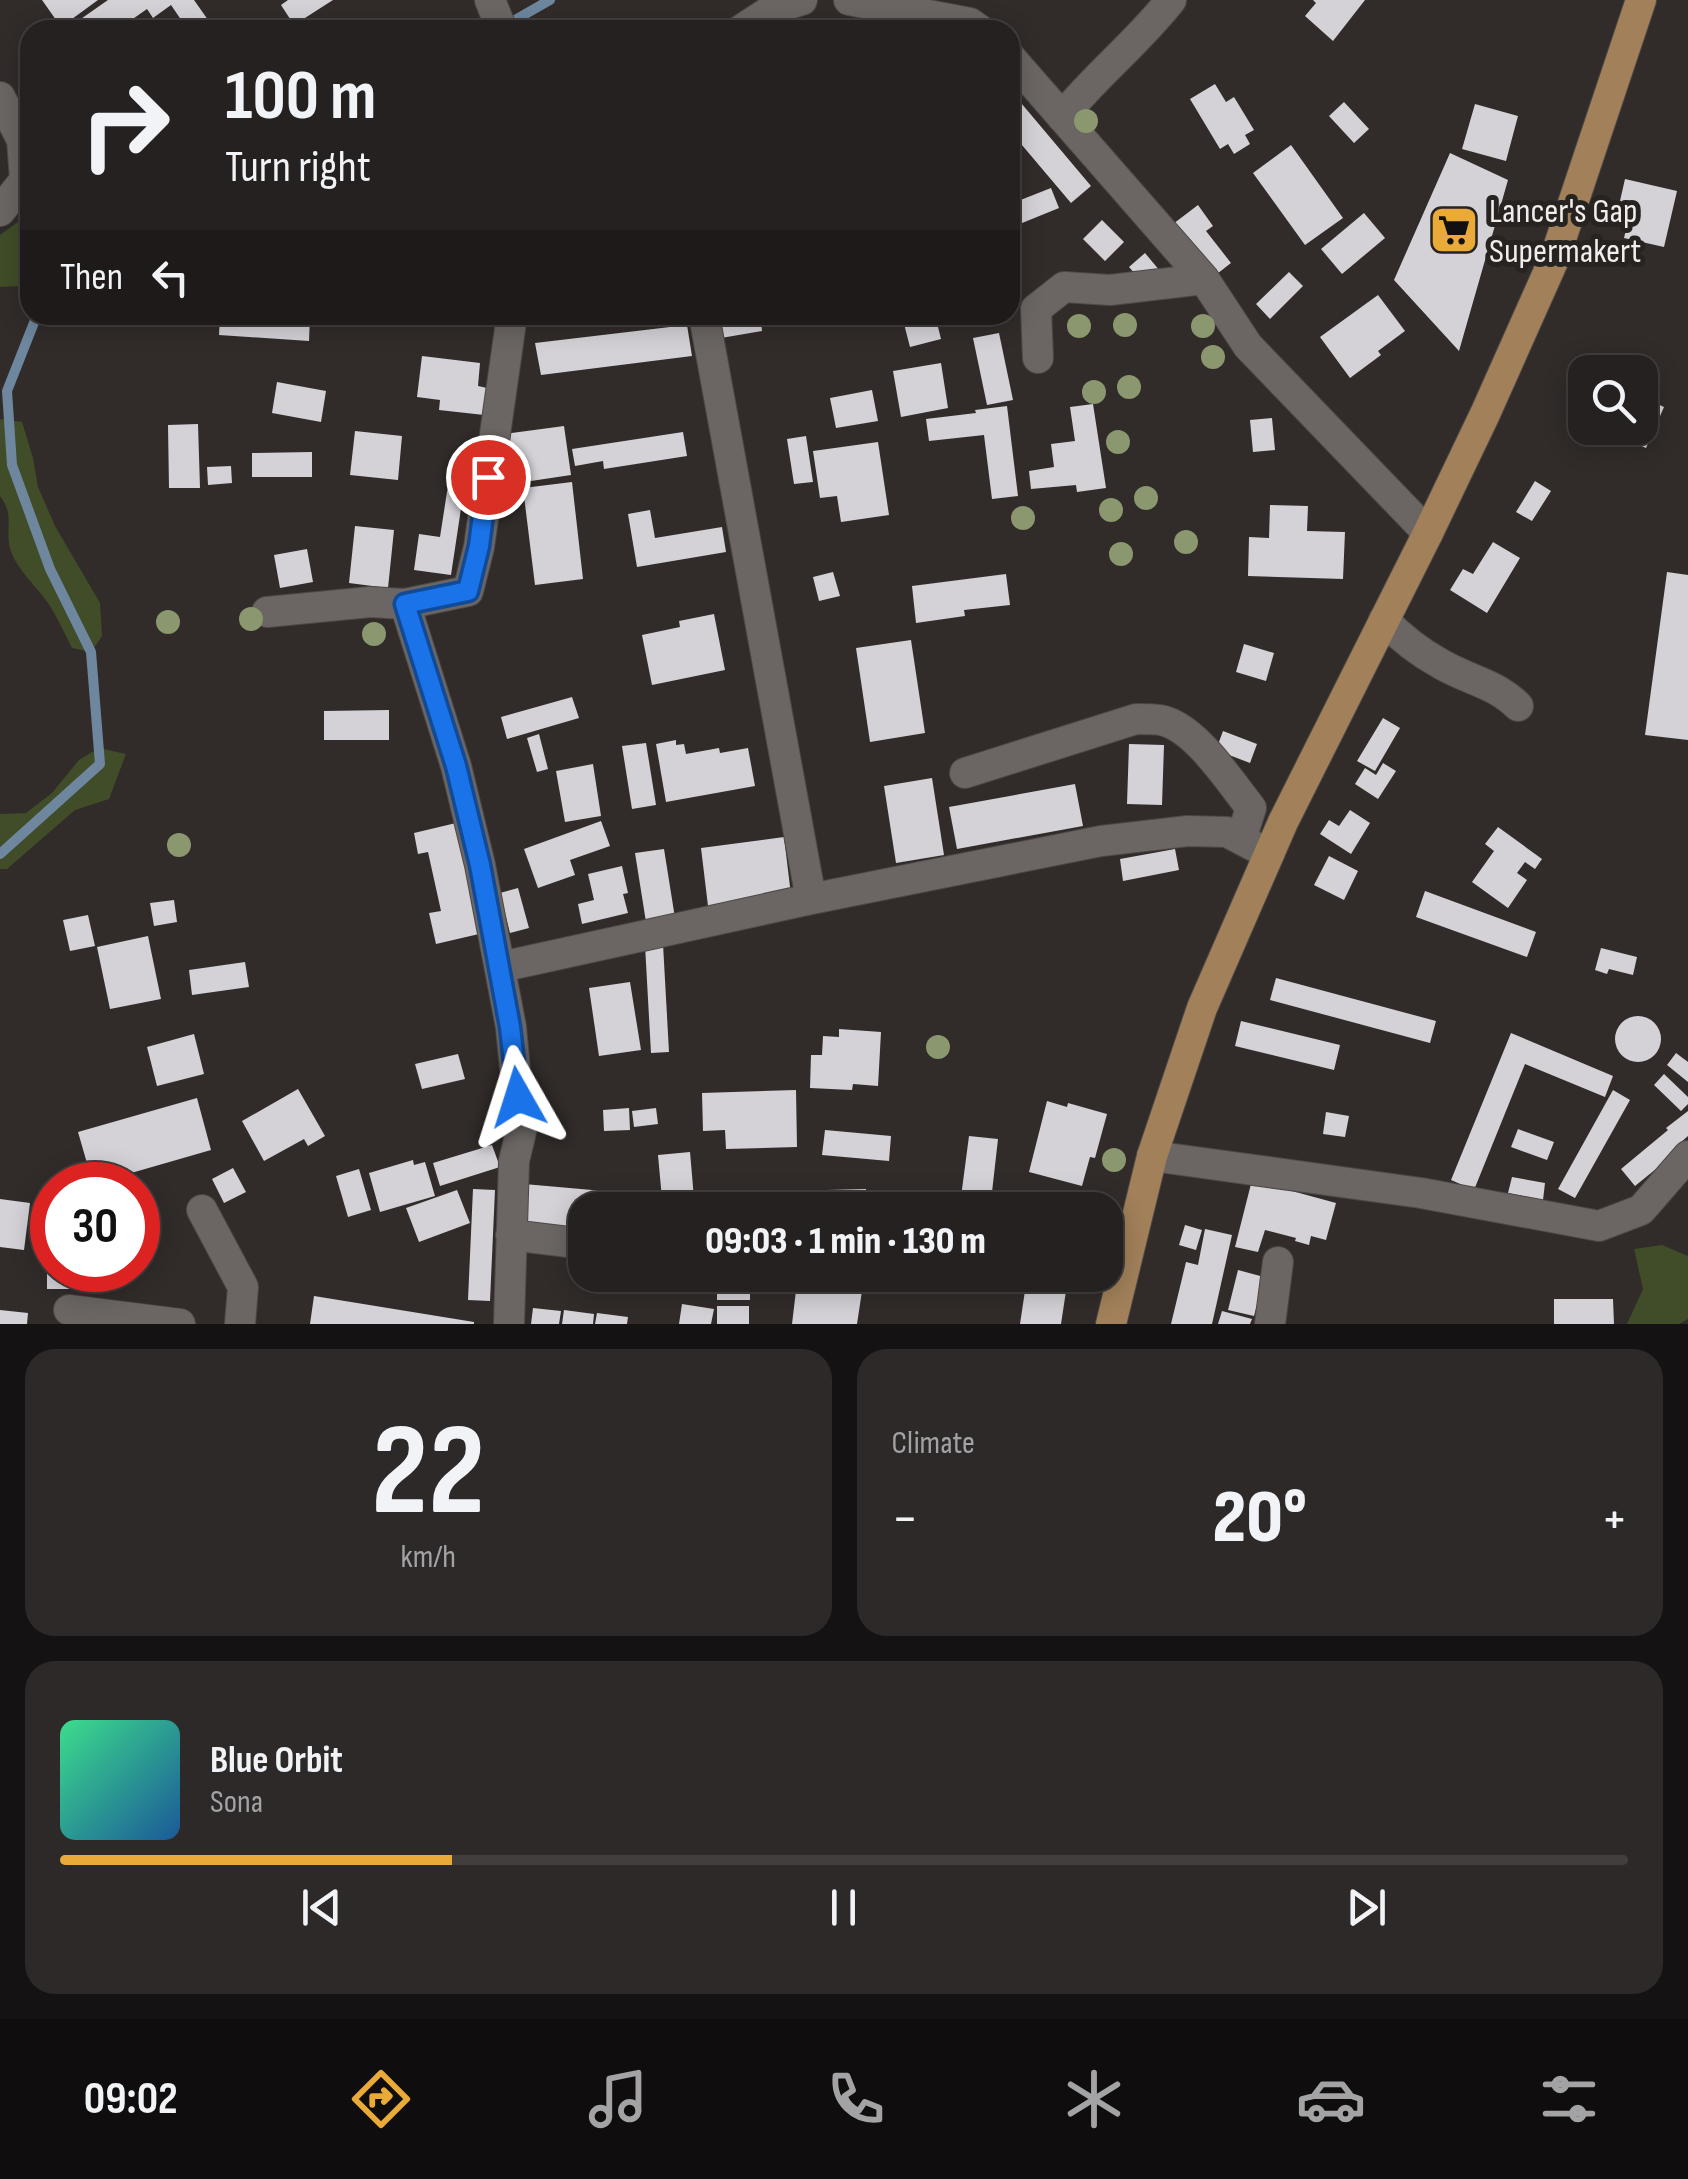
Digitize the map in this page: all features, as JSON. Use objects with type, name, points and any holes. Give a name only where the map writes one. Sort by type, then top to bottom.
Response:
[{"type":"main road","points":[[1110,1324],[1152,1156],[1202,1008],[1269,854],[1428,533],[1555,257],[1641,0]]},
{"type":"street","points":[[757,20],[774,9],[802,0]]},
{"type":"street","points":[[849,0],[978,18]]},
{"type":"street","points":[[1062,116],[1170,0]]},
{"type":"street","points":[[1020,68],[1204,279],[1248,346],[1428,533]]},
{"type":"street","points":[[0,97],[20,136]]},
{"type":"street","points":[[0,210],[20,186]]},
{"type":"street","points":[[1038,358],[1036,309],[1064,287],[1110,290],[1204,279]]},
{"type":"street","points":[[267,612],[370,602],[405,604],[468,591],[479,546],[511,325]]},
{"type":"street","points":[[706,325],[810,899]]},
{"type":"street","points":[[405,604],[456,766],[510,1027],[521,1132],[514,1161],[509,1324]]},
{"type":"street","points":[[1384,620],[1402,640],[1443,666],[1504,692],[1518,706]]},
{"type":"street","points":[[965,774],[1136,719],[1163,720],[1184,730],[1252,808],[1240,840]]},
{"type":"street","points":[[500,967],[1101,840],[1188,831],[1226,832],[1269,854]]},
{"type":"street","points":[[1152,1156],[1422,1193],[1599,1226],[1642,1210],[1688,1156]]},
{"type":"street","points":[[202,1210],[243,1287],[240,1324]]},
{"type":"street","points":[[510,1235],[568,1242]]},
{"type":"street","points":[[1270,1324],[1278,1262]]},
{"type":"street","points":[[70,1310],[180,1324]]},
{"type":"green space","points":[[20,223],[20,288],[0,287],[0,235]]},
{"type":"green space","points":[[0,419],[22,422],[38,487],[55,526],[100,603],[102,636],[91,652],[72,648],[50,606],[13,556],[7,509],[0,496]]},
{"type":"green space","points":[[99,748],[126,754],[109,799],[75,810],[7,869],[0,869],[0,814],[26,813],[52,793],[79,760]]},
{"type":"green space","points":[[1662,1245],[1688,1256],[1688,1319],[1679,1324],[1627,1324],[1643,1289],[1634,1249]]},
{"type":"building","points":[[42,0],[98,0],[71,20],[56,20]]},
{"type":"building","points":[[108,0],[194,0],[208,20],[181,20],[171,5],[153,18],[147,9],[131,20],[79,20]]},
{"type":"building","points":[[288,0],[333,0],[302,20],[291,20],[281,5]]},
{"type":"building","points":[[1313,0],[1365,0],[1333,41],[1305,16],[1316,3]]},
{"type":"building","points":[[1215,84],[1226,102],[1234,97],[1254,130],[1245,135],[1250,144],[1234,154],[1228,144],[1220,149],[1190,99]]},
{"type":"building","points":[[1020,102],[1091,186],[1071,203],[1020,143]]},
{"type":"building","points":[[1344,102],[1369,129],[1354,143],[1329,116]]},
{"type":"building","points":[[1475,104],[1518,116],[1506,161],[1462,149]]},
{"type":"building","points":[[1291,145],[1343,218],[1305,245],[1253,173]]},
{"type":"building","name":"Lancer's Gap Supermakert","points":[[1450,153],[1508,180],[1459,351],[1394,280]]},
{"type":"building","points":[[1625,179],[1677,191],[1664,247],[1624,238],[1629,217],[1617,214]]},
{"type":"building","points":[[1051,188],[1059,208],[1020,224],[1020,200]]},
{"type":"building","points":[[1198,205],[1213,226],[1206,231],[1231,263],[1213,277],[1173,224]]},
{"type":"building","points":[[1364,213],[1385,238],[1342,274],[1321,249]]},
{"type":"building","points":[[1102,220],[1124,242],[1105,261],[1083,239]]},
{"type":"building","points":[[1145,253],[1160,271],[1144,284],[1129,267]]},
{"type":"building","points":[[1289,272],[1303,286],[1270,319],[1256,304]]},
{"type":"building","points":[[1378,295],[1405,331],[1350,378],[1320,337]]},
{"type":"building","points":[[220,325],[310,325],[309,341],[219,335]]},
{"type":"building","points":[[687,325],[692,356],[541,375],[535,343]]},
{"type":"building","points":[[719,325],[761,325],[762,331],[721,338]]},
{"type":"building","points":[[904,325],[938,325],[941,339],[910,347]]},
{"type":"building","points":[[999,333],[1013,400],[987,405],[973,338]]},
{"type":"building","points":[[422,356],[480,363],[478,386],[487,388],[484,415],[439,410],[440,400],[417,397]]},
{"type":"building","points":[[941,363],[948,408],[901,417],[893,371]]},
{"type":"building","points":[[277,382],[326,391],[321,422],[272,413]]},
{"type":"building","points":[[872,390],[878,421],[836,428],[830,398]]},
{"type":"building","points":[[1093,404],[1106,488],[1077,492],[1076,485],[1031,489],[1029,471],[1054,467],[1051,444],[1075,441],[1070,407]]},
{"type":"building","points":[[1007,406],[1018,496],[992,499],[984,435],[929,441],[926,419]]},
{"type":"building","points":[[1272,418],[1275,450],[1253,452],[1250,420]]},
{"type":"building","points":[[198,424],[200,488],[169,488],[168,425]]},
{"type":"building","points":[[564,426],[571,475],[511,484],[504,434]]},
{"type":"building","points":[[355,431],[402,436],[398,480],[350,475]]},
{"type":"building","points":[[683,432],[687,456],[604,469],[603,461],[575,466],[572,449]]},
{"type":"building","points":[[806,436],[813,482],[794,484],[787,439]]},
{"type":"building","points":[[878,442],[889,515],[841,522],[837,496],[820,498],[813,451]]},
{"type":"building","points":[[312,452],[312,477],[252,477],[252,453]]},
{"type":"building","points":[[231,466],[232,483],[208,485],[207,467]]},
{"type":"building","points":[[449,479],[465,482],[451,575],[414,570],[419,534],[440,537]]},
{"type":"building","points":[[1535,481],[1551,491],[1532,521],[1516,512]]},
{"type":"building","points":[[572,482],[583,579],[535,585],[523,488]]},
{"type":"building","points":[[1270,505],[1308,506],[1307,531],[1345,532],[1343,579],[1248,576],[1249,537],[1269,538]]},
{"type":"building","points":[[650,510],[655,538],[722,527],[726,552],[637,567],[628,514]]},
{"type":"building","points":[[355,526],[394,530],[388,588],[349,583]]},
{"type":"building","points":[[1493,542],[1520,558],[1487,613],[1450,590],[1463,569],[1473,574]]},
{"type":"building","points":[[307,549],[313,582],[280,588],[274,555]]},
{"type":"building","points":[[833,572],[840,596],[819,601],[813,577]]},
{"type":"building","points":[[1667,572],[1688,575],[1688,740],[1645,735]]},
{"type":"building","points":[[1006,574],[1010,605],[964,610],[965,616],[916,623],[912,586]]},
{"type":"building","points":[[714,614],[725,670],[652,685],[642,635],[680,627],[679,621]]},
{"type":"building","points":[[911,640],[925,733],[870,742],[856,648]]},
{"type":"building","points":[[1244,644],[1274,653],[1266,681],[1236,672]]},
{"type":"building","points":[[572,697],[579,718],[507,739],[501,717]]},
{"type":"building","points":[[389,710],[389,740],[324,740],[324,711]]},
{"type":"building","points":[[1383,718],[1400,728],[1375,771],[1357,761]]},
{"type":"building","points":[[1223,731],[1257,744],[1250,763],[1216,750]]},
{"type":"building","points":[[539,734],[548,769],[537,772],[527,738]]},
{"type":"building","points":[[676,740],[676,745],[684,744],[686,754],[748,748],[755,786],[666,802],[656,744]]},
{"type":"building","points":[[646,743],[656,805],[632,809],[622,746]]},
{"type":"building","points":[[1129,744],[1164,745],[1162,805],[1127,804]]},
{"type":"building","points":[[1383,763],[1396,771],[1378,799],[1355,784],[1365,768],[1376,775]]},
{"type":"building","points":[[593,764],[601,816],[565,822],[556,771]]},
{"type":"building","points":[[932,778],[944,855],[896,863],[884,786]]},
{"type":"building","points":[[1075,784],[1083,826],[957,849],[949,807]]},
{"type":"building","points":[[1350,810],[1370,823],[1351,854],[1320,834],[1329,820],[1339,826]]},
{"type":"building","points":[[601,821],[610,846],[570,860],[575,875],[538,888],[524,849]]},
{"type":"building","points":[[456,823],[479,934],[436,944],[429,913],[441,911],[428,852],[418,854],[414,833]]},
{"type":"building","points":[[1498,827],[1542,859],[1535,869],[1525,862],[1517,873],[1527,880],[1508,908],[1472,882],[1494,851],[1485,844]]},
{"type":"building","points":[[784,837],[791,895],[708,906],[701,848]]},
{"type":"building","points":[[664,849],[675,918],[646,922],[635,853]]},
{"type":"building","points":[[1175,849],[1179,870],[1123,881],[1120,859]]},
{"type":"building","points":[[1329,856],[1358,871],[1344,900],[1314,885]]},
{"type":"building","points":[[622,866],[628,913],[582,924],[578,904],[594,900],[588,874]]},
{"type":"building","points":[[518,888],[529,928],[510,933],[500,893]]},
{"type":"building","points":[[1425,891],[1536,932],[1527,957],[1416,917]]},
{"type":"building","points":[[174,900],[177,922],[154,926],[150,903]]},
{"type":"building","points":[[88,915],[95,946],[70,951],[63,920]]},
{"type":"building","points":[[148,936],[161,999],[110,1009],[97,947]]},
{"type":"building","points":[[663,944],[669,1052],[651,1053],[645,945]]},
{"type":"building","points":[[1601,948],[1637,957],[1633,975],[1595,970]]},
{"type":"building","points":[[245,962],[249,987],[192,995],[189,970]]},
{"type":"building","points":[[1276,978],[1436,1021],[1430,1043],[1270,1000]]},
{"type":"building","points":[[630,982],[641,1050],[599,1056],[589,988]]},
{"type":"building","points":[[1638,1016],[1654,1023],[1661,1039],[1654,1055],[1638,1062],[1622,1055],[1615,1039],[1622,1023]]},
{"type":"building","points":[[1241,1021],[1340,1045],[1334,1070],[1235,1046]]},
{"type":"building","points":[[839,1029],[881,1032],[878,1086],[853,1084],[852,1090],[810,1088],[811,1055],[822,1055],[823,1036],[839,1037]]},
{"type":"building","points":[[1511,1033],[1613,1076],[1605,1097],[1525,1064],[1474,1190],[1451,1180]]},
{"type":"building","points":[[194,1034],[204,1074],[157,1086],[147,1047]]},
{"type":"building","points":[[1676,1053],[1688,1062],[1688,1082],[1667,1065]]},
{"type":"building","points":[[458,1054],[465,1079],[422,1089],[415,1064]]},
{"type":"building","points":[[1664,1074],[1688,1097],[1688,1104],[1681,1111],[1654,1085]]},
{"type":"building","points":[[298,1089],[325,1136],[308,1146],[304,1139],[264,1161],[242,1121]]},
{"type":"building","points":[[796,1090],[797,1147],[726,1149],[725,1130],[703,1131],[702,1093]]},
{"type":"building","points":[[1613,1090],[1630,1100],[1575,1198],[1558,1189]]},
{"type":"building","points":[[197,1098],[211,1150],[160,1165],[87,1162],[78,1132]]},
{"type":"building","points":[[1047,1101],[1107,1114],[1095,1158],[1090,1157],[1082,1186],[1029,1172]]},
{"type":"building","points":[[629,1108],[630,1130],[604,1131],[603,1110]]},
{"type":"building","points":[[656,1108],[658,1124],[634,1127],[632,1111]]},
{"type":"building","points":[[1688,1111],[1688,1136],[1680,1143],[1683,1147],[1635,1186],[1621,1169]]},
{"type":"building","points":[[1326,1112],[1349,1116],[1345,1137],[1323,1134]]},
{"type":"building","points":[[1518,1129],[1554,1142],[1547,1160],[1511,1147]]},
{"type":"building","points":[[825,1130],[891,1136],[889,1161],[822,1155]]},
{"type":"building","points":[[969,1136],[998,1139],[992,1192],[962,1192]]},
{"type":"building","points":[[492,1145],[500,1167],[440,1186],[433,1163]]},
{"type":"building","points":[[690,1152],[693,1192],[661,1192],[658,1155]]},
{"type":"building","points":[[413,1160],[414,1165],[425,1162],[435,1196],[380,1212],[369,1173]]},
{"type":"building","points":[[233,1168],[246,1192],[224,1203],[212,1179]]},
{"type":"building","points":[[359,1169],[371,1210],[348,1217],[336,1176]]},
{"type":"building","points":[[1512,1177],[1545,1183],[1543,1200],[1508,1193]]},
{"type":"building","points":[[1252,1180],[1336,1203],[1326,1240],[1311,1236],[1309,1245],[1265,1230],[1258,1252],[1235,1247]]},
{"type":"building","points":[[524,1184],[615,1192],[568,1192],[568,1229],[520,1224]]},
{"type":"building","points":[[473,1189],[495,1190],[490,1301],[468,1300]]},
{"type":"building","points":[[866,1189],[866,1192],[827,1192]]},
{"type":"building","points":[[457,1190],[470,1223],[419,1242],[406,1208]]},
{"type":"building","points":[[0,1199],[30,1203],[24,1250],[0,1247]]},
{"type":"building","points":[[1185,1225],[1202,1230],[1196,1250],[1179,1245]]},
{"type":"building","points":[[1205,1229],[1232,1235],[1212,1324],[1171,1324],[1186,1262],[1198,1265]]},
{"type":"building","points":[[1238,1270],[1264,1277],[1254,1316],[1228,1310]]},
{"type":"building","points":[[717,1292],[750,1292],[750,1300],[717,1300]]},
{"type":"building","points":[[796,1292],[862,1292],[857,1324],[792,1324]]},
{"type":"building","points":[[1025,1292],[1066,1292],[1061,1324],[1020,1324]]},
{"type":"building","points":[[314,1296],[474,1322],[474,1324],[310,1324]]},
{"type":"building","points":[[1554,1299],[1613,1299],[1614,1324],[1554,1324]]},
{"type":"building","points":[[682,1304],[714,1309],[711,1324],[679,1324]]},
{"type":"building","points":[[717,1306],[749,1306],[749,1324],[717,1324]]},
{"type":"building","points":[[533,1308],[561,1311],[559,1324],[531,1324]]},
{"type":"building","points":[[0,1310],[28,1313],[27,1324],[0,1324]]},
{"type":"building","points":[[564,1310],[594,1314],[593,1324],[562,1324]]},
{"type":"building","points":[[1222,1311],[1252,1319],[1250,1324],[1218,1324]]},
{"type":"building","points":[[597,1313],[628,1317],[627,1324],[595,1324]]},
{"type":"waterway","points":[[515,20],[550,0]]},
{"type":"waterway","points":[[0,854],[100,764],[91,652],[50,569],[12,465],[7,391],[33,325]]},
{"type":"place","name":"Lancer's Gap Supermakert","points":[[1454,230]]},
{"type":"route","points":[[488,477],[479,546],[468,591],[405,604],[456,766],[480,865],[510,1027],[518,1097]]}]
